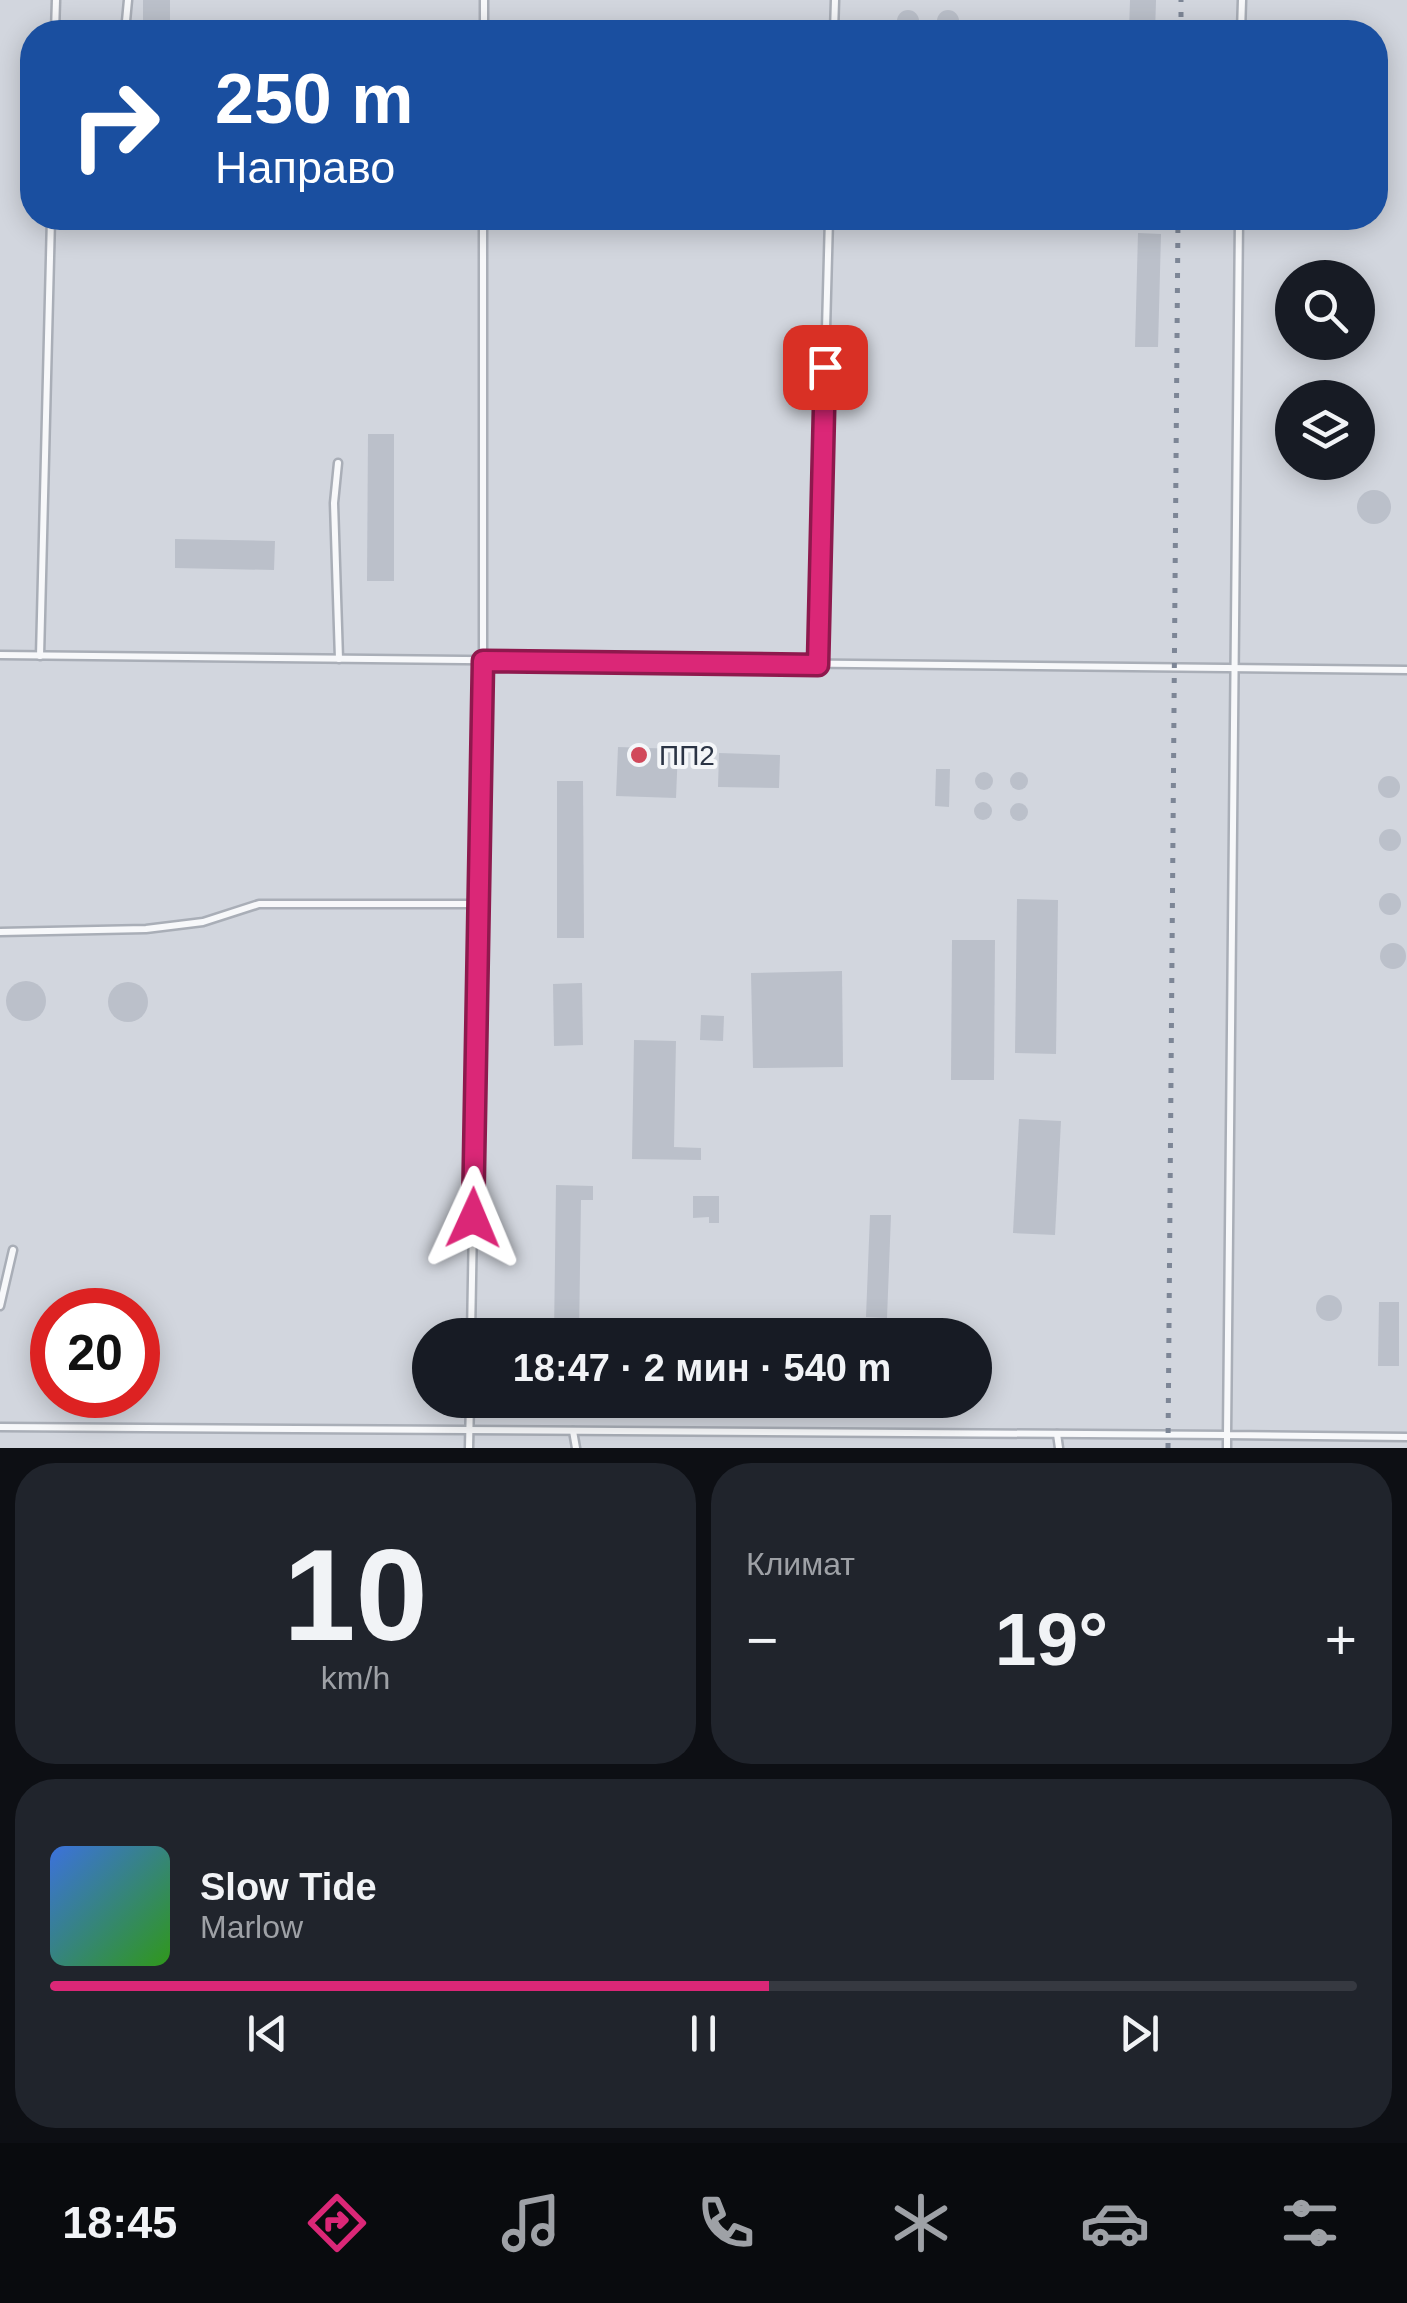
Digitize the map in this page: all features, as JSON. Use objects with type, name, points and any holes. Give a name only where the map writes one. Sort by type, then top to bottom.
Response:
[{"type":"lane","points":[[40,656],[50,230]]},
{"type":"lane","points":[[471,1318],[483,661],[484,230]]},
{"type":"lane","points":[[818,665],[829,230]]},
{"type":"lane","points":[[1227,1448],[1239,230]]},
{"type":"lane","points":[[338,463],[334,503],[339,659]]},
{"type":"lane","points":[[0,655],[1407,670]]},
{"type":"lane","points":[[0,932],[146,929],[203,922],[260,904],[478,904]]},
{"type":"lane","points":[[0,1306],[13,1250]]},
{"type":"lane","points":[[469,1418],[469,1448]]},
{"type":"lane","points":[[0,1427],[1407,1438]]},
{"type":"lane","points":[[573,1431],[576,1448]]},
{"type":"lane","points":[[1057,1434],[1059,1448]]},
{"type":"shaded area","points":[[0,0],[1407,0],[1407,1448],[0,1448]]},
{"type":"building","points":[[143,0],[170,0],[170,20],[143,20]]},
{"type":"building","points":[[1130,0],[1156,0],[1155,20],[1129,20]]},
{"type":"building","points":[[908,10],[919,20],[897,20],[900,13]]},
{"type":"building","points":[[948,10],[959,20],[937,20],[940,13]]},
{"type":"building","points":[[1138,233],[1161,234],[1158,347],[1135,347]]},
{"type":"building","points":[[368,434],[394,434],[394,581],[367,581]]},
{"type":"building","points":[[1374,490],[1386,495],[1391,507],[1386,519],[1374,524],[1362,519],[1357,507],[1362,495]]},
{"type":"building","points":[[175,539],[275,541],[274,570],[175,568]]},
{"type":"building","points":[[618,747],[678,749],[676,798],[616,796]]},
{"type":"building","points":[[719,753],[780,755],[779,788],[718,787]]},
{"type":"building","points":[[936,769],[950,769],[949,807],[935,806]]},
{"type":"building","points":[[984,772],[991,774],[991,788],[984,790],[977,788],[975,781],[977,774]]},
{"type":"building","points":[[1019,772],[1026,774],[1026,788],[1019,790],[1012,788],[1010,781],[1012,774]]},
{"type":"building","points":[[1389,776],[1397,779],[1397,795],[1389,798],[1381,795],[1378,787],[1381,779]]},
{"type":"building","points":[[557,781],[583,781],[584,938],[557,938]]},
{"type":"building","points":[[983,802],[990,804],[990,818],[983,820],[976,818],[974,811],[976,804]]},
{"type":"building","points":[[1019,803],[1026,805],[1026,819],[1019,821],[1012,819],[1010,812],[1012,805]]},
{"type":"building","points":[[1390,829],[1398,832],[1398,848],[1390,851],[1382,848],[1379,840],[1382,832]]},
{"type":"building","points":[[1390,893],[1398,896],[1398,912],[1390,915],[1382,912],[1379,904],[1382,896]]},
{"type":"building","points":[[1017,899],[1058,900],[1056,1054],[1015,1053]]},
{"type":"building","points":[[952,940],[995,940],[994,1080],[951,1080]]},
{"type":"building","points":[[1393,943],[1402,947],[1406,956],[1402,965],[1393,969],[1384,965],[1380,956],[1384,947]]},
{"type":"building","points":[[842,971],[843,1067],[753,1068],[751,973]]},
{"type":"building","points":[[26,981],[40,987],[46,1001],[40,1015],[26,1021],[12,1015],[6,1001],[12,987]]},
{"type":"building","points":[[128,982],[142,988],[148,1002],[142,1016],[128,1022],[114,1016],[108,1002],[114,988]]},
{"type":"building","points":[[582,983],[583,1045],[554,1046],[553,984]]},
{"type":"building","points":[[701,1015],[724,1016],[723,1041],[700,1040]]},
{"type":"building","points":[[634,1040],[676,1041],[674,1147],[701,1148],[701,1160],[632,1159]]},
{"type":"building","points":[[1019,1119],[1061,1121],[1055,1235],[1013,1233]]},
{"type":"building","points":[[556,1185],[593,1186],[593,1200],[581,1200],[579,1318],[554,1318]]},
{"type":"building","points":[[693,1196],[719,1196],[719,1223],[709,1223],[709,1217],[693,1218]]},
{"type":"building","points":[[870,1215],[891,1215],[887,1318],[866,1317]]},
{"type":"building","points":[[1329,1295],[1338,1299],[1342,1308],[1338,1317],[1329,1321],[1320,1317],[1316,1308],[1320,1299]]},
{"type":"building","points":[[1379,1302],[1399,1302],[1399,1366],[1378,1366]]},
{"type":"railway","points":[[1181,0],[1181,20]]},
{"type":"railway","points":[[1168,1448],[1178,230]]},
{"type":"place","name":"ПП2","points":[[639,755]]},
{"type":"route","points":[[473,1218],[483,661],[818,665],[825,367]]}]
